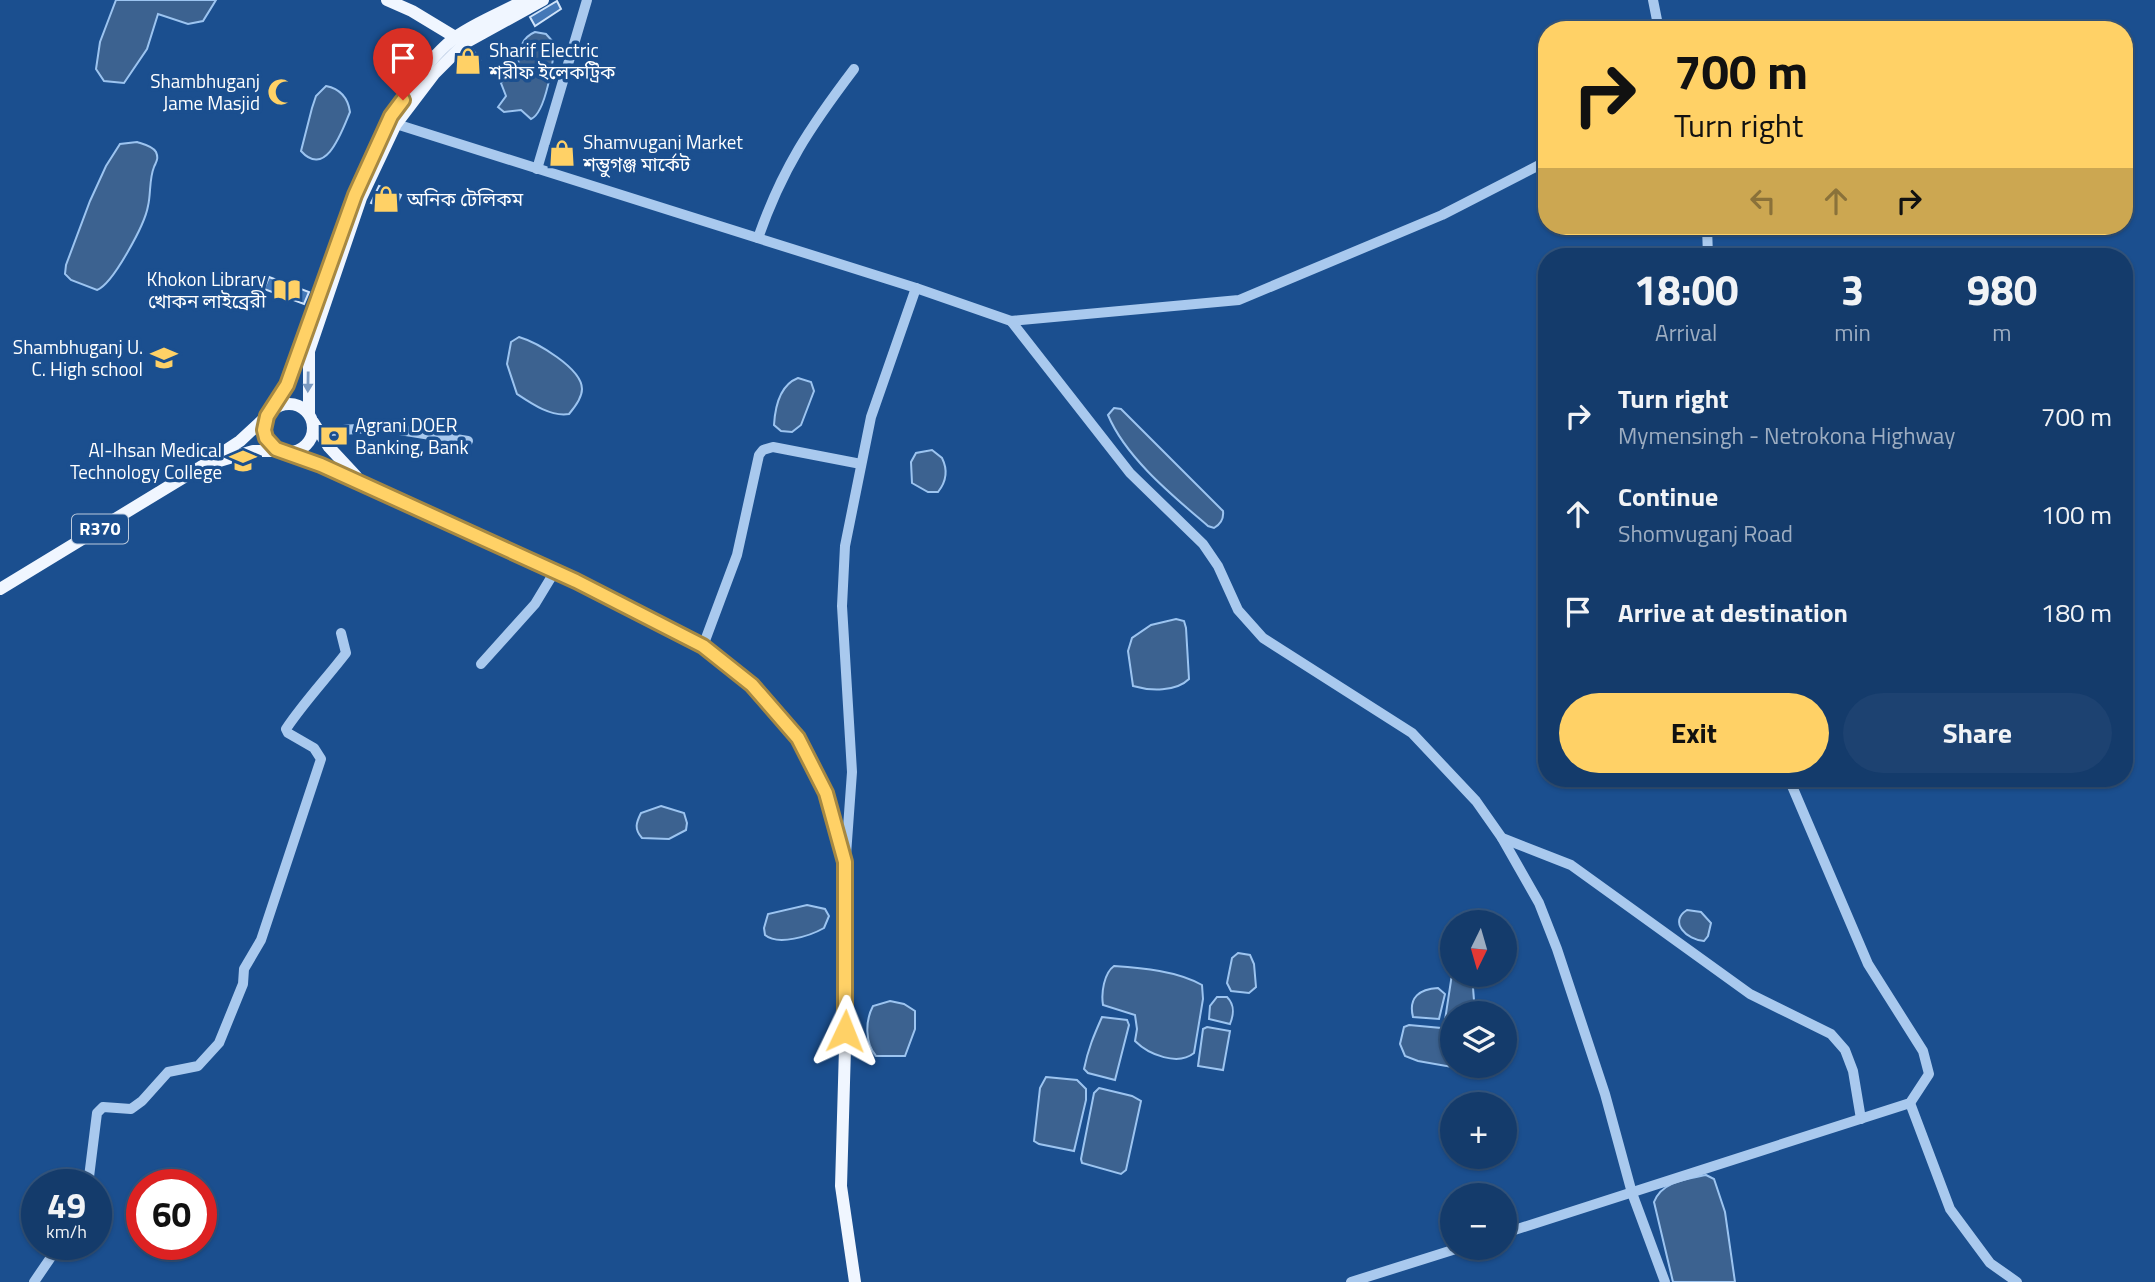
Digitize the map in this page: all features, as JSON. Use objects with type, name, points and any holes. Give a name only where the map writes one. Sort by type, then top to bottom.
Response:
[{"type":"main road","points":[[387,0],[460,40]]},
{"type":"main road","name":"R370","points":[[0,589],[199,468],[240,441],[270,413],[287,385],[355,195],[391,116],[427,67],[460,40],[525,0]]},
{"type":"main road","name":"R370","points":[[313,422],[309,351],[361,198],[396,124],[460,40],[542,0]]},
{"type":"main road","points":[[366,486],[345,467],[303,408],[287,403],[270,413],[264,430],[270,444],[555,571],[703,646],[752,685],[798,738],[826,793],[845,862],[847,979],[841,1186],[855,1282]]},
{"type":"main road","points":[[199,468],[253,451],[297,451],[309,442],[314,429],[313,422]]},
{"type":"street","points":[[537,169],[587,0]]},
{"type":"street","points":[[1653,0],[1657,21]]},
{"type":"street","points":[[758,238],[776,187],[800,143],[854,69]]},
{"type":"street","points":[[396,124],[916,288],[1011,321],[1239,300],[1442,215],[1538,166]]},
{"type":"street","points":[[845,862],[852,772],[842,607],[845,546],[878,395],[916,288]]},
{"type":"street","points":[[1011,321],[1130,473],[1203,544],[1218,566],[1230,597],[1246,620],[1264,638],[1412,733],[1476,801],[1502,838],[1539,904],[1557,949],[1605,1094],[1632,1193],[1665,1282]]},
{"type":"street","points":[[313,422],[381,427],[468,441]]},
{"type":"street","points":[[703,646],[737,555],[753,480],[763,450],[773,447],[861,464]]},
{"type":"street","points":[[481,664],[535,604],[555,571]]},
{"type":"street","points":[[90,1169],[96,1121],[103,1107],[131,1109],[142,1101],[168,1072],[198,1066],[219,1043],[243,984],[244,969],[261,940],[321,759],[314,748],[288,733],[286,729],[346,653],[341,633]]},
{"type":"street","points":[[1517,1229],[1910,1103],[1929,1073],[1923,1051],[1868,964],[1792,787]]},
{"type":"street","points":[[1502,838],[1571,865],[1751,994],[1831,1034],[1845,1050],[1853,1071],[1861,1119]]},
{"type":"street","points":[[1910,1103],[1950,1209],[1990,1263],[2017,1282]]},
{"type":"street","points":[[1351,1282],[1440,1254]]},
{"type":"street","points":[[34,1282],[49,1260]]},
{"type":"water","points":[[116,0],[216,0],[203,21],[188,24],[158,14],[147,49],[124,83],[104,81],[96,69],[100,42]]},
{"type":"water","points":[[535,32],[546,34],[555,44],[545,97],[531,119],[521,110],[504,112],[498,107],[506,96],[501,83],[504,77],[517,71],[523,43]]},
{"type":"water","points":[[326,86],[343,95],[350,112],[332,149],[318,159],[310,158],[301,151],[316,96]]},
{"type":"water","points":[[137,142],[153,148],[157,157],[151,176],[146,215],[111,277],[97,290],[71,280],[65,274],[66,265],[106,166],[120,144]]},
{"type":"water","points":[[519,337],[557,357],[575,373],[580,381],[581,396],[569,414],[549,412],[517,394],[507,364],[511,342]]},
{"type":"water","points":[[798,378],[811,382],[814,391],[801,425],[792,432],[781,431],[774,425],[777,405],[783,391]]},
{"type":"water","points":[[1114,408],[1121,409],[1223,511],[1218,525],[1214,528],[1208,526],[1138,461],[1108,415]]},
{"type":"water","points":[[932,450],[942,458],[945,467],[943,484],[938,492],[928,492],[912,483],[911,462],[916,453]]},
{"type":"water","points":[[1176,619],[1184,621],[1186,628],[1189,679],[1177,686],[1162,689],[1133,686],[1128,651],[1132,638],[1151,625]]},
{"type":"water","points":[[661,806],[684,813],[686,830],[669,839],[642,838],[637,826],[641,813]]},
{"type":"water","points":[[807,905],[825,909],[829,916],[824,928],[803,937],[786,940],[765,935],[768,914]]},
{"type":"water","points":[[1687,910],[1701,912],[1711,923],[1704,941],[1691,937],[1682,930],[1679,920]]},
{"type":"water","points":[[1238,953],[1250,955],[1254,964],[1256,987],[1249,993],[1231,991],[1227,983],[1232,958]]},
{"type":"water","points":[[1114,966],[1171,973],[1202,985],[1203,999],[1194,1053],[1180,1059],[1172,1059],[1148,1051],[1135,1041],[1135,1015],[1103,1005],[1104,984]]},
{"type":"water","points":[[1450,987],[1473,987],[1474,1001],[1448,1001]]},
{"type":"water","points":[[1438,988],[1445,994],[1443,1001],[1440,1001],[1439,1019],[1413,1017],[1414,999],[1426,990]]},
{"type":"water","points":[[1217,997],[1227,997],[1233,1006],[1230,1024],[1209,1019],[1210,1006]]},
{"type":"water","points":[[890,1001],[904,1004],[915,1011],[915,1029],[905,1056],[876,1056],[868,1038],[873,1006]]},
{"type":"water","points":[[1102,1017],[1127,1020],[1129,1025],[1115,1080],[1088,1073],[1084,1069]]},
{"type":"water","points":[[1409,1025],[1440,1028],[1440,1065],[1405,1056],[1400,1044],[1404,1027]]},
{"type":"water","points":[[1207,1027],[1230,1031],[1223,1070],[1198,1066],[1203,1029]]},
{"type":"water","points":[[1046,1077],[1077,1080],[1086,1089],[1074,1151],[1034,1141],[1040,1088]]},
{"type":"water","points":[[1099,1088],[1132,1096],[1141,1101],[1126,1170],[1121,1174],[1082,1163],[1094,1093]]},
{"type":"water","points":[[1706,1175],[1714,1179],[1725,1212],[1735,1282],[1673,1282],[1654,1202],[1669,1185]]},
{"type":"building","points":[[557,1],[561,9],[535,26],[530,17]]},
{"type":"building","name":"Sharif Electric শরীফ ইলেকট্রিক","points":[[473,50],[480,60],[462,72],[456,64]]},
{"type":"building","name":"অনিক টেলিকম","points":[[379,186],[401,195],[394,211],[371,203]]},
{"type":"building","name":"Khokon Library খোকন লাইব্রেরী","points":[[269,277],[309,292],[304,304],[264,289]]},
{"type":"place","name":"Sharif Electric শরীফ ইলেকট্রিক","points":[[468,61]]},
{"type":"place","name":"Shambhuganj Jame Masjid","points":[[281,92]]},
{"type":"place","name":"Shamvuganj Market শম্ভুগঞ্জ মার্কেট","points":[[562,153]]},
{"type":"place","name":"অনিক টেলিকম","points":[[386,199]]},
{"type":"place","name":"Khokon Library খোকন লাইব্রেরী","points":[[287,290]]},
{"type":"place","name":"Shambhuganj U. C. High school","points":[[164,358]]},
{"type":"place","name":"Agrani DOER Banking, Bank","points":[[334,436]]},
{"type":"place","name":"Al-Ihsan Medical Technology College","points":[[243,461]]},
{"type":"route","points":[[403,100],[391,116],[355,195],[287,385],[267,416],[264,430],[266,438],[282,452],[290,452],[321,465],[576,581],[703,646],[752,685],[798,738],[826,793],[845,862],[845,1031]]}]
